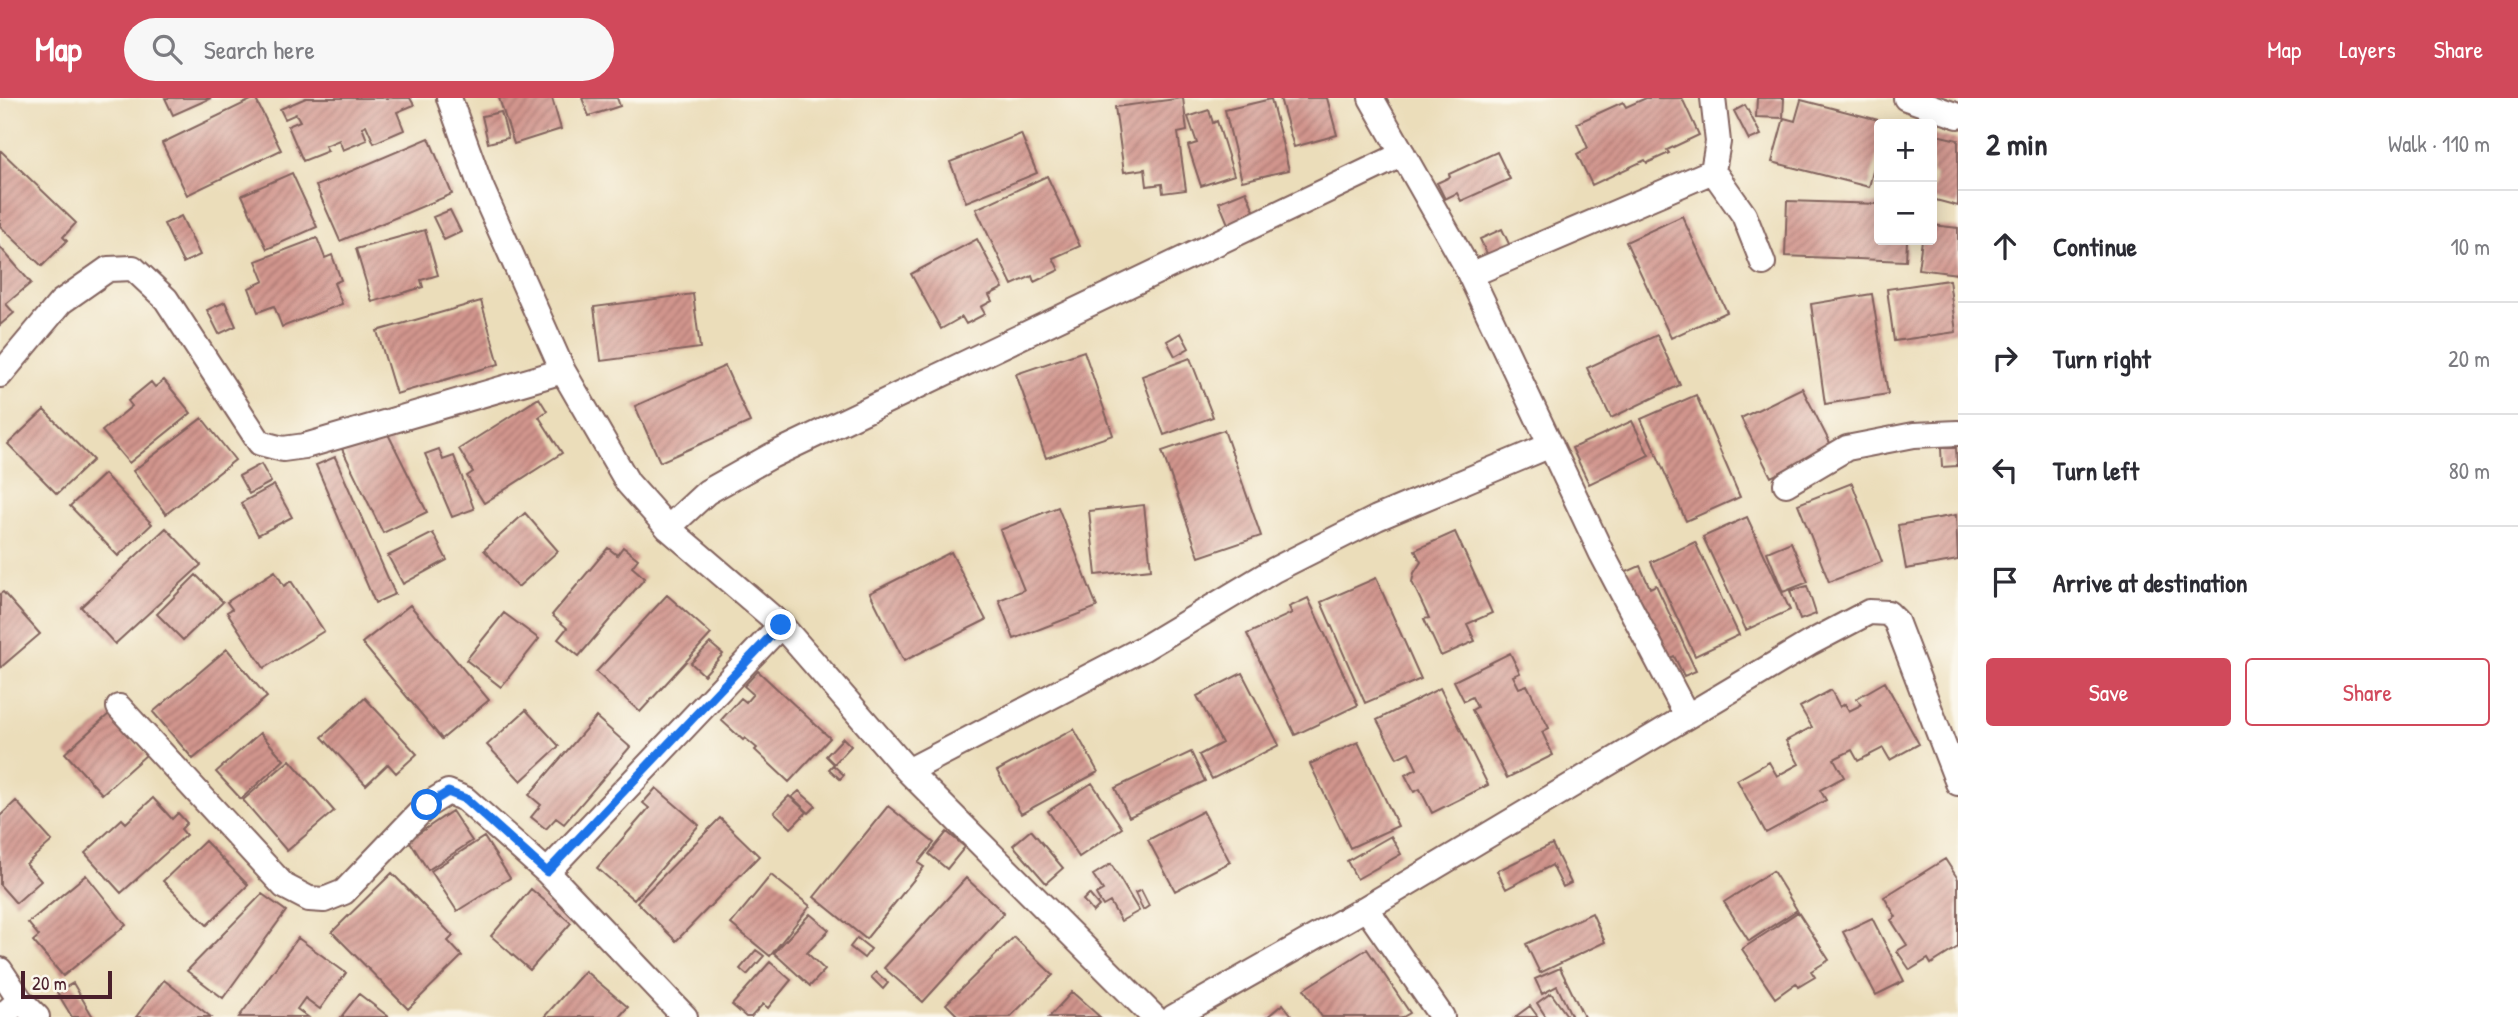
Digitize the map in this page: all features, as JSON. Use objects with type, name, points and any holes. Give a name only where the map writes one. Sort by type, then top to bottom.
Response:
[{"type":"street","points":[[449,98],[481,187],[564,371],[628,483],[668,528],[781,625],[908,771],[1154,1017]]},
{"type":"street","points":[[1371,98],[1470,275],[1602,554],[1687,716]]},
{"type":"street","points":[[1713,98],[1718,142],[1713,171],[1744,215],[1763,263]]},
{"type":"street","points":[[1906,98],[1958,116]]},
{"type":"street","points":[[668,528],[707,492],[771,456],[1403,154]]},
{"type":"street","points":[[1470,275],[1713,171]]},
{"type":"street","points":[[0,375],[61,302],[107,270],[133,268],[166,299],[260,443],[283,449],[305,446],[564,371]]},
{"type":"street","points":[[1786,484],[1847,448],[1914,435],[1958,433]]},
{"type":"street","points":[[908,771],[1144,648],[1274,570],[1377,518],[1550,445]]},
{"type":"street","points":[[1174,1017],[1366,908],[1810,643],[1869,612],[1888,612],[1896,621],[1958,783]]},
{"type":"street","points":[[547,872],[781,625]]},
{"type":"street","points":[[120,707],[284,886],[309,899],[324,900],[344,892],[427,805],[448,792],[466,799],[547,872],[685,1017]]},
{"type":"street","points":[[1366,908],[1442,1017]]},
{"type":"street","points":[[0,970],[28,1008],[1,1017]]},
{"type":"building","points":[[165,98],[211,98],[173,115]]},
{"type":"building","points":[[255,98],[281,150],[187,195],[162,143]]},
{"type":"building","points":[[306,98],[410,98],[414,105],[397,112],[404,130],[374,143],[366,125],[362,127],[367,140],[343,150],[339,140],[325,146],[328,151],[303,161],[288,126],[300,121],[296,114],[285,119],[280,109]]},
{"type":"building","points":[[499,98],[552,98],[561,129],[514,144]]},
{"type":"building","points":[[582,98],[617,98],[620,106],[589,116]]},
{"type":"building","points":[[1183,98],[1187,131],[1178,133],[1186,190],[1163,193],[1162,184],[1147,186],[1145,169],[1124,172],[1115,107]]},
{"type":"building","points":[[1280,98],[1327,98],[1337,135],[1294,147]]},
{"type":"building","points":[[1646,98],[1682,98],[1699,135],[1667,150],[1669,153],[1647,163],[1645,160],[1592,185],[1577,154],[1588,148],[1577,123],[1623,102],[1626,107]]},
{"type":"building","points":[[1757,98],[1784,98],[1783,118],[1756,117]]},
{"type":"building","points":[[1271,99],[1289,170],[1242,181],[1225,110]]},
{"type":"building","points":[[1801,100],[1875,119],[1874,168],[1869,187],[1772,162],[1784,118],[1795,121]]},
{"type":"building","points":[[1745,105],[1761,135],[1749,140],[1734,111]]},
{"type":"building","points":[[1209,110],[1213,123],[1217,121],[1234,175],[1201,186],[1188,146],[1197,143],[1188,117]]},
{"type":"building","points":[[501,112],[508,138],[488,143],[482,116]]},
{"type":"building","points":[[1021,134],[1037,173],[966,202],[950,162]]},
{"type":"building","points":[[1937,135],[1958,140],[1958,206],[1937,200]]},
{"type":"building","points":[[429,138],[452,194],[340,241],[316,186]]},
{"type":"building","points":[[0,150],[76,223],[63,237],[67,241],[42,266],[0,226]]},
{"type":"building","points":[[1497,152],[1510,179],[1461,201],[1457,193],[1445,199],[1437,183],[1450,177],[1449,174]]},
{"type":"building","points":[[292,173],[317,227],[267,249],[242,195]]},
{"type":"building","points":[[1047,176],[1080,246],[1053,258],[1059,270],[1034,282],[1032,276],[1012,285],[976,209]]},
{"type":"building","points":[[1246,191],[1255,213],[1228,224],[1219,202]]},
{"type":"building","points":[[1787,201],[1874,204],[1874,245],[1907,245],[1906,261],[1785,256]]},
{"type":"building","points":[[450,210],[461,232],[444,240],[433,217]]},
{"type":"building","points":[[181,216],[200,255],[183,263],[164,224]]},
{"type":"building","points":[[1682,216],[1727,312],[1671,338],[1626,242]]},
{"type":"building","points":[[1937,226],[1958,228],[1958,274],[1918,269],[1921,245],[1937,245]]},
{"type":"building","points":[[1502,229],[1510,246],[1488,256],[1480,239]]},
{"type":"building","points":[[425,230],[438,275],[421,280],[423,287],[372,302],[356,249]]},
{"type":"building","points":[[317,238],[325,258],[332,255],[341,280],[334,283],[342,304],[282,327],[274,306],[258,312],[249,288],[264,281],[256,261]]},
{"type":"building","points":[[977,239],[1003,288],[989,295],[992,301],[981,307],[985,314],[966,324],[962,317],[941,329],[911,274]]},
{"type":"building","points":[[0,247],[31,283],[6,304],[14,313],[0,325]]},
{"type":"building","points":[[1949,280],[1956,332],[1894,341],[1887,289]]},
{"type":"building","points":[[693,294],[700,348],[601,361],[594,307]]},
{"type":"building","points":[[1872,294],[1888,394],[1825,404],[1811,304]]},
{"type":"building","points":[[481,301],[499,364],[396,394],[377,331]]},
{"type":"building","points":[[225,302],[236,326],[219,334],[207,310]]},
{"type":"building","points":[[1181,333],[1189,348],[1175,356],[1167,341]]},
{"type":"building","points":[[1657,335],[1680,385],[1611,418],[1587,368]]},
{"type":"building","points":[[1084,351],[1113,435],[1046,458],[1016,374]]},
{"type":"building","points":[[1190,358],[1213,417],[1164,435],[1142,376]]},
{"type":"building","points":[[725,366],[750,422],[660,462],[635,406]]},
{"type":"building","points":[[164,380],[191,413],[129,463],[102,431],[132,406],[128,401],[151,382],[155,387]]},
{"type":"building","points":[[1802,388],[1832,447],[1771,477],[1741,418]]},
{"type":"building","points":[[1696,395],[1740,497],[1686,521],[1641,419]]},
{"type":"building","points":[[539,398],[547,411],[539,417],[562,453],[484,503],[467,476],[473,472],[459,449]]},
{"type":"building","points":[[44,410],[93,460],[57,494],[8,444]]},
{"type":"building","points":[[202,418],[235,460],[166,514],[133,471]]},
{"type":"building","points":[[1632,421],[1649,455],[1589,484],[1572,448]]},
{"type":"building","points":[[385,428],[427,512],[383,533],[342,449]]},
{"type":"building","points":[[1224,430],[1261,536],[1199,557],[1162,451]]},
{"type":"building","points":[[1941,448],[1956,448],[1957,466],[1942,467]]},
{"type":"building","points":[[439,449],[443,460],[454,456],[474,509],[452,517],[425,454]]},
{"type":"building","points":[[335,457],[395,594],[375,603],[316,465]]},
{"type":"building","points":[[261,464],[271,482],[249,494],[239,476]]},
{"type":"building","points":[[104,474],[152,524],[118,556],[70,506]]},
{"type":"building","points":[[1852,483],[1882,562],[1829,582],[1798,504]]},
{"type":"building","points":[[274,485],[292,517],[258,535],[241,503]]},
{"type":"building","points":[[1144,505],[1151,569],[1096,575],[1089,511]]},
{"type":"building","points":[[1058,507],[1097,607],[1014,639],[999,600],[1024,590],[1000,530]]},
{"type":"building","points":[[525,513],[558,551],[518,587],[484,550]]},
{"type":"building","points":[[1956,515],[1958,560],[1906,569],[1898,525]]},
{"type":"building","points":[[1747,517],[1790,610],[1746,630],[1703,537]]},
{"type":"building","points":[[166,528],[201,565],[115,644],[81,607]]},
{"type":"building","points":[[1455,532],[1492,613],[1467,624],[1475,641],[1441,656],[1424,619],[1429,618],[1412,582],[1421,562],[1415,550]]},
{"type":"building","points":[[433,533],[447,560],[403,584],[388,556]]},
{"type":"building","points":[[1695,542],[1739,635],[1695,656],[1651,562]]},
{"type":"building","points":[[1791,542],[1808,582],[1783,592],[1767,552]]},
{"type":"building","points":[[623,547],[638,559],[632,567],[645,578],[579,656],[558,639],[567,628],[552,615],[608,548],[617,555]]},
{"type":"building","points":[[951,552],[986,620],[904,661],[870,593]]},
{"type":"building","points":[[1640,566],[1650,588],[1656,585],[1696,671],[1684,676],[1674,656],[1668,659],[1638,595],[1634,597],[1622,574]]},
{"type":"building","points":[[275,571],[284,586],[291,581],[324,631],[264,668],[227,612],[232,609],[227,602]]},
{"type":"building","points":[[196,575],[223,602],[183,640],[157,614]]},
{"type":"building","points":[[1376,578],[1421,679],[1365,703],[1321,602]]},
{"type":"building","points":[[1807,586],[1816,614],[1800,620],[1790,591]]},
{"type":"building","points":[[3,592],[40,634],[0,668],[0,594]]},
{"type":"building","points":[[667,595],[711,634],[640,712],[596,672]]},
{"type":"building","points":[[1308,598],[1358,705],[1295,735],[1247,634],[1292,613],[1289,607]]},
{"type":"building","points":[[410,605],[489,700],[442,739],[362,643]]},
{"type":"building","points":[[504,613],[539,639],[501,687],[466,660]]},
{"type":"building","points":[[710,643],[723,654],[704,675],[691,663]]},
{"type":"building","points":[[227,649],[267,697],[193,759],[153,712]]},
{"type":"building","points":[[1510,653],[1520,673],[1513,676],[1519,688],[1527,685],[1549,728],[1542,732],[1553,755],[1507,778],[1472,710],[1477,707],[1472,697],[1464,701],[1454,681]]},
{"type":"building","points":[[758,671],[830,738],[789,782],[755,750],[757,748],[745,738],[743,740],[721,720],[741,698],[746,702],[753,694],[744,686]]},
{"type":"building","points":[[1242,673],[1279,745],[1212,779],[1199,755],[1222,743],[1197,696]]},
{"type":"building","points":[[1885,682],[1919,744],[1890,760],[1883,748],[1858,761],[1852,750],[1834,759],[1844,777],[1820,790],[1826,800],[1766,833],[1737,780],[1769,762],[1777,776],[1799,764],[1786,741],[1812,727],[1800,707],[1831,690],[1840,707],[1845,704],[1849,711],[1861,705],[1857,698]]},
{"type":"building","points":[[1440,688],[1488,785],[1432,813],[1420,789],[1414,792],[1405,775],[1417,769],[1409,752],[1397,758],[1377,720]]},
{"type":"building","points":[[365,698],[417,754],[396,773],[388,764],[366,785],[322,737]]},
{"type":"building","points":[[526,710],[559,746],[521,781],[487,745]]},
{"type":"building","points":[[109,714],[146,755],[102,794],[65,753]]},
{"type":"building","points":[[596,717],[630,747],[564,824],[556,818],[546,829],[531,817],[541,805],[529,795]]},
{"type":"building","points":[[1074,729],[1098,772],[1021,814],[997,771]]},
{"type":"building","points":[[260,733],[284,760],[241,799],[216,772]]},
{"type":"building","points":[[843,738],[851,746],[834,764],[826,756]]},
{"type":"building","points":[[1358,742],[1398,826],[1350,848],[1310,764]]},
{"type":"building","points":[[1191,752],[1205,781],[1129,817],[1115,788]]},
{"type":"building","points":[[290,760],[334,811],[287,851],[243,800]]},
{"type":"building","points":[[833,765],[844,775],[840,779],[829,769]]},
{"type":"building","points":[[1092,783],[1122,828],[1079,857],[1048,811]]},
{"type":"building","points":[[656,788],[699,825],[634,900],[597,868],[649,808],[643,803]]},
{"type":"building","points":[[799,791],[816,806],[809,813],[792,797]]},
{"type":"building","points":[[789,796],[807,812],[791,828],[774,812]]},
{"type":"building","points":[[153,798],[172,819],[178,813],[187,823],[181,829],[186,835],[121,893],[85,853],[122,819],[126,823]]},
{"type":"building","points":[[16,801],[52,841],[26,864],[41,881],[16,903],[0,885],[0,816]]},
{"type":"building","points":[[888,806],[934,843],[918,863],[924,867],[866,939],[814,897]]},
{"type":"building","points":[[452,811],[472,841],[428,870],[409,840]]},
{"type":"building","points":[[1203,811],[1230,862],[1175,891],[1148,840]]},
{"type":"building","points":[[720,818],[759,856],[676,941],[637,902]]},
{"type":"building","points":[[1031,830],[1063,868],[1046,883],[1013,845]]},
{"type":"building","points":[[947,832],[965,847],[947,869],[929,854]]},
{"type":"building","points":[[1391,836],[1401,854],[1357,879],[1347,861]]},
{"type":"building","points":[[484,837],[510,878],[457,911],[431,871]]},
{"type":"building","points":[[205,841],[248,885],[207,925],[163,881]]},
{"type":"building","points":[[1552,844],[1571,883],[1563,887],[1552,865],[1506,889],[1497,871]]},
{"type":"building","points":[[1945,859],[1958,879],[1958,947],[1931,964],[1928,959],[1910,970],[1897,951],[1907,945],[1891,920],[1896,917],[1884,897]]},
{"type":"building","points":[[1111,864],[1139,911],[1121,921],[1110,902],[1103,906],[1096,894],[1103,890],[1093,875]]},
{"type":"building","points":[[1773,871],[1797,910],[1749,941],[1724,902]]},
{"type":"building","points":[[392,873],[453,936],[448,941],[462,956],[408,1009],[332,932]]},
{"type":"building","points":[[86,875],[126,925],[63,976],[33,941],[39,936],[28,923]]},
{"type":"building","points":[[771,875],[810,906],[770,956],[731,924]]},
{"type":"building","points":[[966,878],[1004,913],[923,1002],[884,968]]},
{"type":"building","points":[[531,889],[571,923],[530,970],[491,936]]},
{"type":"building","points":[[1141,890],[1149,906],[1143,910],[1135,893]]},
{"type":"building","points":[[262,894],[286,911],[223,998],[187,971]]},
{"type":"building","points":[[1089,894],[1099,906],[1093,912],[1083,900]]},
{"type":"building","points":[[1798,912],[1829,960],[1811,971],[1815,977],[1798,987],[1796,983],[1775,998],[1742,949]]},
{"type":"building","points":[[1592,913],[1605,942],[1540,973],[1526,944]]},
{"type":"building","points":[[810,914],[829,930],[807,953],[825,970],[810,986],[774,953]]},
{"type":"building","points":[[1872,918],[1904,981],[1876,995],[1843,932]]},
{"type":"building","points":[[1014,937],[1053,975],[1010,1017],[959,1017],[946,1004]]},
{"type":"building","points":[[298,938],[346,973],[320,1009],[305,998],[297,1009],[308,1017],[239,1017]]},
{"type":"building","points":[[857,938],[871,949],[864,958],[850,947]]},
{"type":"building","points":[[1367,949],[1410,1013],[1403,1017],[1322,1017],[1304,989]]},
{"type":"building","points":[[756,950],[764,956],[747,975],[740,969]]},
{"type":"building","points":[[770,962],[791,980],[768,1008],[763,1004],[751,1017],[746,1017],[732,1005]]},
{"type":"building","points":[[1560,968],[1584,1017],[1572,1017],[1557,986],[1542,994],[1535,979]]},
{"type":"building","points":[[585,971],[628,1007],[619,1017],[544,1017]]},
{"type":"building","points":[[876,972],[888,983],[883,989],[871,977]]},
{"type":"building","points":[[164,980],[211,1017],[136,1017]]},
{"type":"building","points":[[73,983],[93,1017],[72,1017],[57,992]]},
{"type":"building","points":[[1072,992],[1100,1017],[1049,1017]]},
{"type":"building","points":[[1551,993],[1568,1017],[1546,1017],[1537,1003]]},
{"type":"building","points":[[359,994],[389,1017],[341,1017]]},
{"type":"building","points":[[1283,1004],[1293,1017],[1267,1017]]},
{"type":"building","points":[[1530,1006],[1538,1017],[1515,1017]]},
{"type":"route","points":[[427,805],[448,792],[466,799],[547,872],[781,625]]}]
